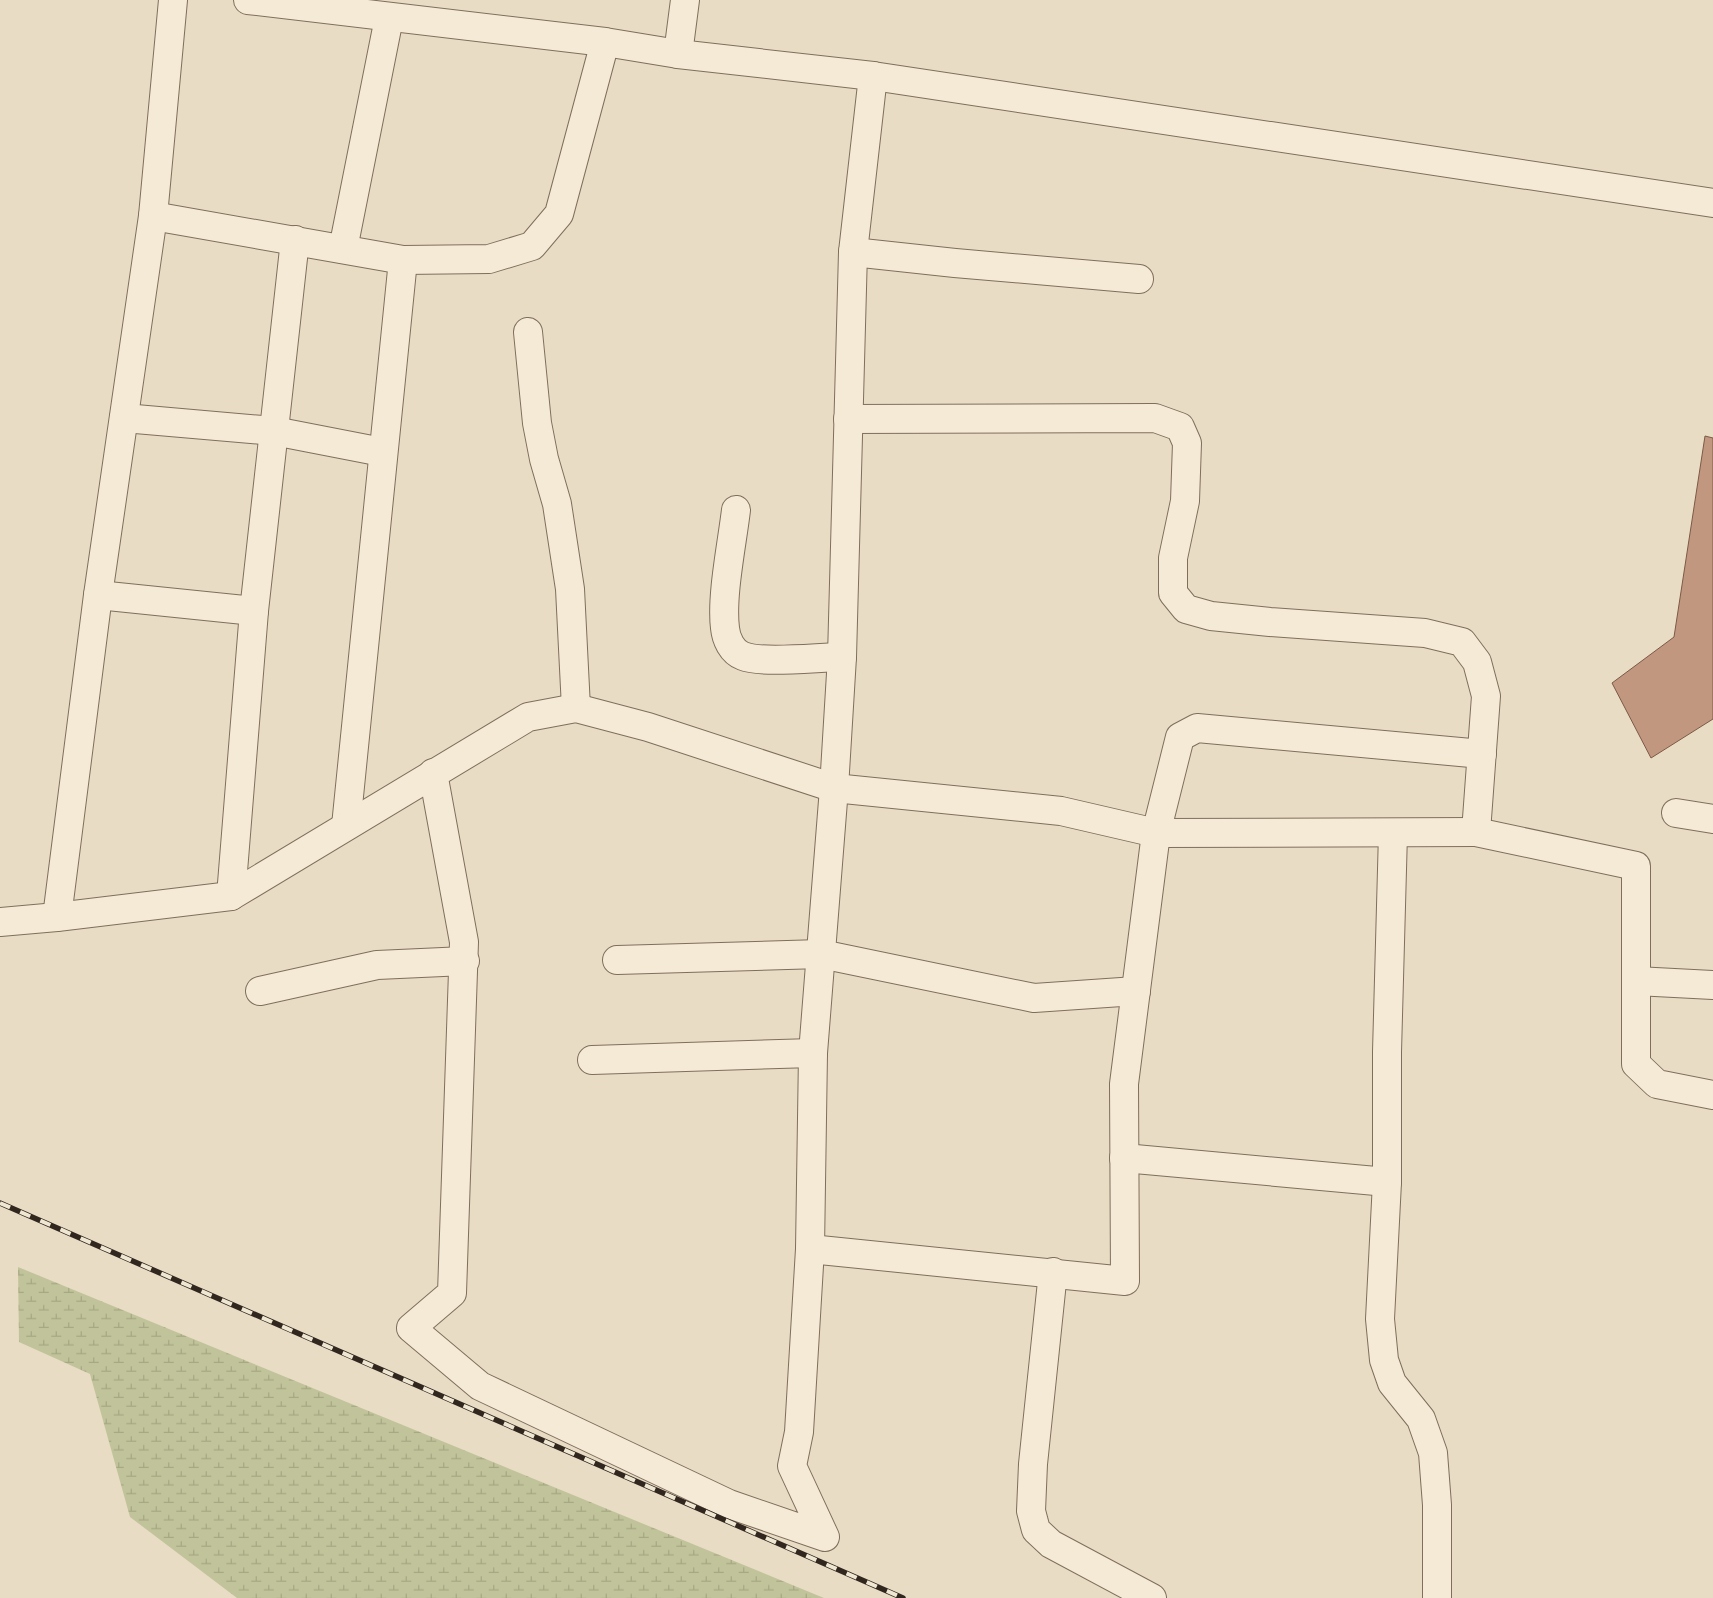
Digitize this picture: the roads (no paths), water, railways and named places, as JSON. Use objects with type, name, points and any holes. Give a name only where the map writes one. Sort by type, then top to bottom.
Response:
[{"type":"street","points":[[57,917],[98,595],[153,216],[173,0]]},
{"type":"street","points":[[248,0],[388,18],[605,42],[678,54],[873,76],[1713,203]]},
{"type":"street","points":[[422,22],[438,0]]},
{"type":"street","points":[[678,54],[685,0]]},
{"type":"street","points":[[342,249],[388,18]]},
{"type":"street","points":[[153,216],[403,260],[489,259],[532,246],[559,214],[605,42]]},
{"type":"street","points":[[433,773],[464,942],[465,961],[452,1293],[411,1328],[480,1386],[729,1504],[825,1537],[792,1466],[799,1432],[810,1248],[813,1053],[822,954],[842,657],[853,252],[873,76]]},
{"type":"street","points":[[231,896],[254,611],[295,240]]},
{"type":"street","points":[[853,252],[1138,279]]},
{"type":"street","points":[[346,826],[382,452],[403,260]]},
{"type":"street","points":[[528,332],[537,423],[544,459],[557,504],[570,589],[576,708]]},
{"type":"street","points":[[124,418],[274,431],[382,452]]},
{"type":"street","points":[[848,419],[1155,418],[1180,427],[1187,443],[1186,501],[1173,558],[1173,593],[1186,609],[1211,616],[1425,633],[1462,642],[1477,662],[1486,696],[1476,832]]},
{"type":"street","points":[[736,510],[727,586],[725,628],[729,644],[742,656],[764,659],[842,657]]},
{"type":"street","points":[[98,595],[254,611]]},
{"type":"street","points":[[0,922],[231,896],[528,717],[576,708],[648,727],[834,788],[1060,811],[1156,833],[1476,832],[1636,866],[1636,1064],[1657,1084],[1713,1095]]},
{"type":"street","points":[[810,1248],[1125,1280],[1124,1084],[1156,833],[1180,737],[1197,728],[1482,754]]},
{"type":"street","points":[[1676,813],[1713,819]]},
{"type":"street","points":[[1393,833],[1387,1052],[1387,1182],[1380,1318],[1384,1360],[1392,1383],[1421,1419],[1433,1453],[1437,1505],[1436,1598]]},
{"type":"street","points":[[617,960],[822,954],[1034,998],[1136,991]]},
{"type":"street","points":[[260,991],[377,965],[465,961]]},
{"type":"street","points":[[1636,981],[1713,984]]},
{"type":"street","points":[[592,1060],[813,1053]]},
{"type":"street","points":[[1124,1158],[1387,1182]]},
{"type":"street","points":[[1053,1272],[1033,1464],[1031,1511],[1036,1530],[1052,1544],[1152,1598]]},
{"type":"railway","points":[[0,1203],[903,1598]]}]
